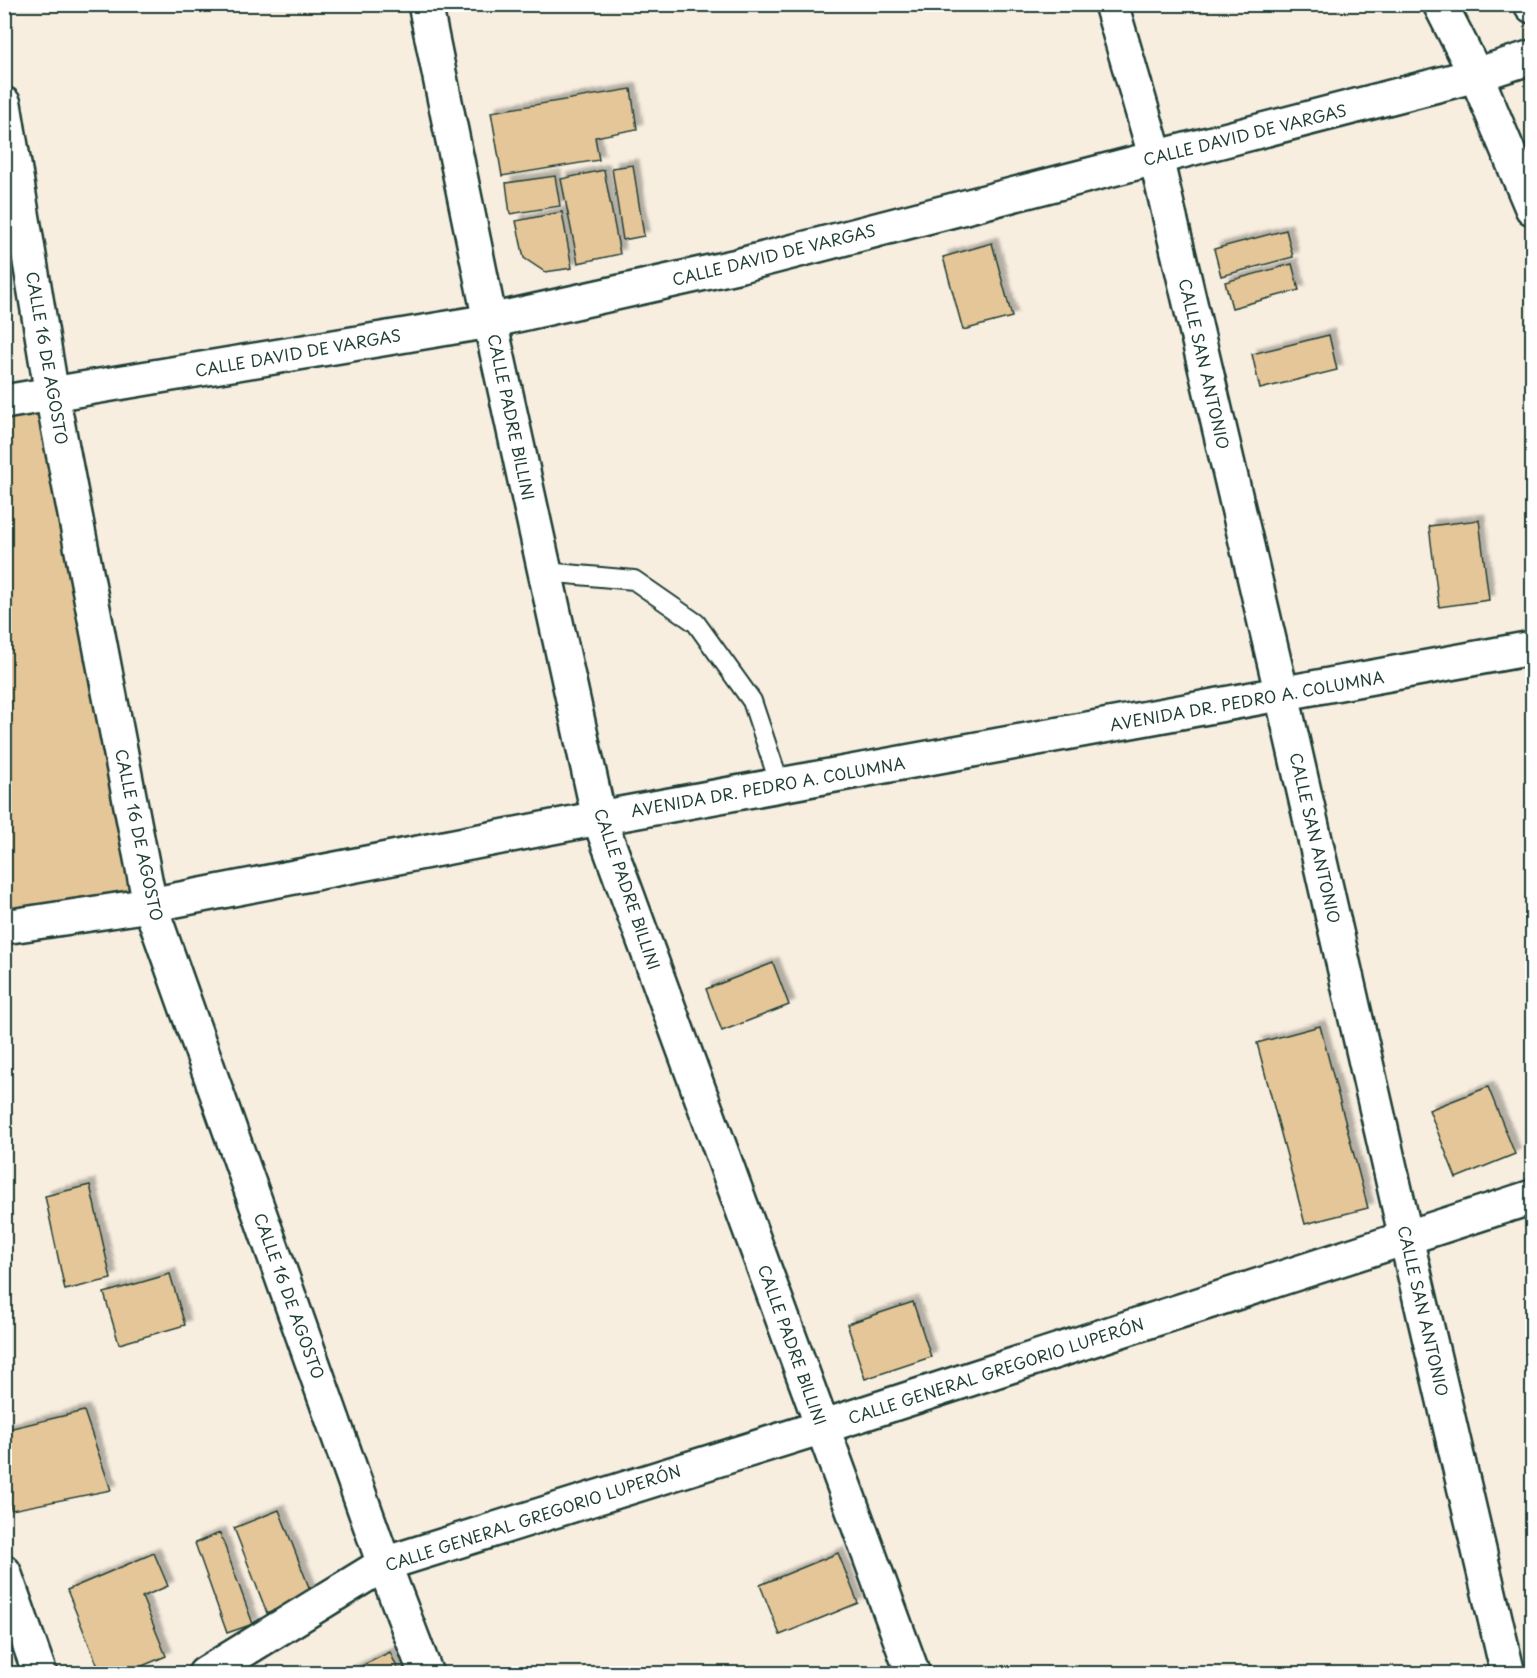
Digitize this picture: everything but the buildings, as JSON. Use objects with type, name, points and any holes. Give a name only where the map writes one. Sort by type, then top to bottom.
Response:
[{"type":"street","name":"CALLE PADRE BILLINI","points":[[425,4],[490,321],[599,818],[913,1674]]},
{"type":"street","name":"CALLE SAN ANTONIO","points":[[1111,4],[1156,158],[1508,1674]]},
{"type":"street","points":[[1440,4],[1476,75],[1533,208]]},
{"type":"street","name":"CALLE DAVID DE VARGAS","points":[[4,402],[490,321],[737,266],[1476,75],[1533,57]]},
{"type":"street","name":"CALLE 16 DE AGOSTO","points":[[4,104],[52,395],[150,905],[384,1564],[426,1674]]},
{"type":"street","name":"AVENIDA DR. PEDRO A. COLUMNA","points":[[4,927],[150,905],[599,818],[1533,648]]},
{"type":"street","name":"CALLE GENERAL GREGORIO LUPERÓN","points":[[205,1674],[384,1564],[822,1427],[1533,1197]]},
{"type":"street","points":[[4,1572],[40,1674]]},
{"type":"lane","points":[[545,572],[634,580],[696,623],[752,701],[780,785]]}]
